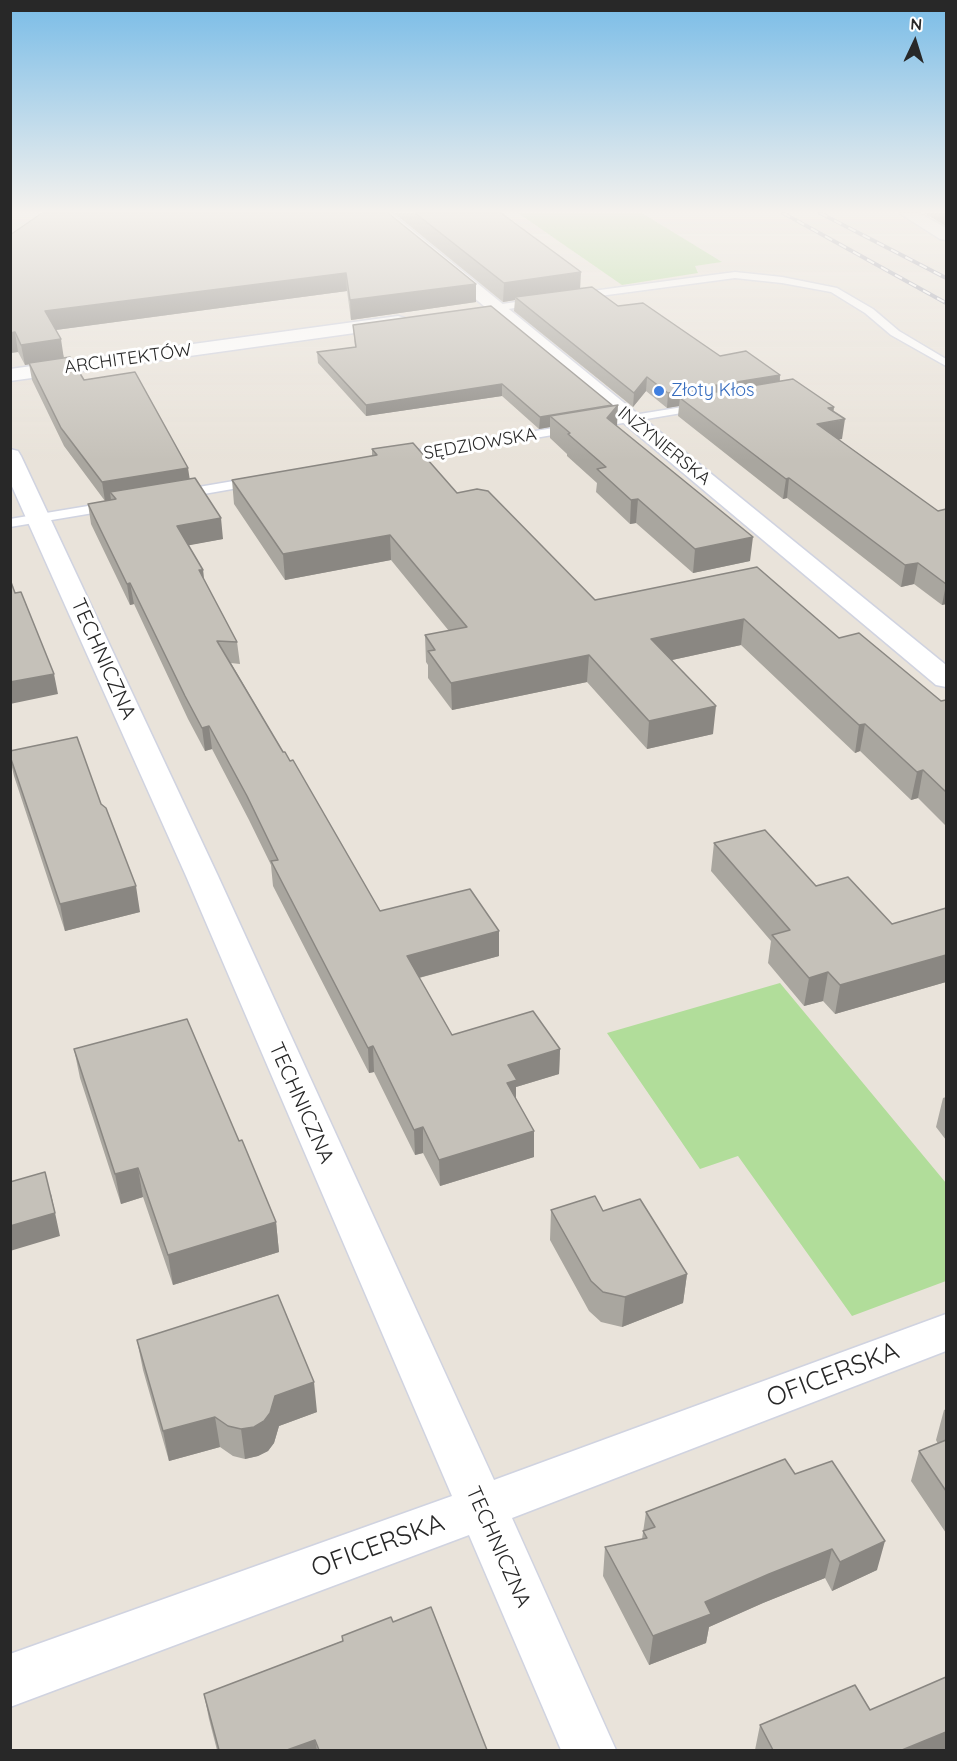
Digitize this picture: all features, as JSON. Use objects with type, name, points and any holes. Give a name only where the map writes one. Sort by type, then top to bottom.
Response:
[{"type":"street","name":"INŻYNIERSKA","points":[[478,295],[631,418],[946,679]]},
{"type":"street","points":[[471,311],[495,308]]},
{"type":"street","name":"ARCHITEKTÓW","points":[[10,375],[414,319]]},
{"type":"street","name":"TECHNICZNA","points":[[10,456],[25,520],[202,876],[589,1750]]},
{"type":"street","name":"OFICERSKA","points":[[10,1681],[480,1508],[946,1332]]},
{"type":"lane","points":[[495,308],[585,295]]},
{"type":"lane","points":[[843,295],[870,311],[896,333],[946,363]]},
{"type":"lane","name":"SĘDZIOWSKA","points":[[382,460],[712,405]]},
{"type":"lane","points":[[170,496],[264,480]]},
{"type":"lane","points":[[25,520],[122,504]]},
{"type":"green space","points":[[780,983],[946,1183],[946,1281],[852,1316],[738,1156],[700,1169],[607,1033]]},
{"type":"building","points":[[10,295],[170,295],[45,311],[61,339],[21,345],[15,332],[10,333]]},
{"type":"building","points":[[349,295],[388,295],[350,300]]},
{"type":"building","points":[[603,295],[618,306],[643,303],[720,356],[746,351],[780,375],[668,393],[647,377],[634,393],[515,297]]},
{"type":"building","points":[[491,306],[612,405],[540,417],[502,384],[366,405],[317,352],[356,347],[353,325]]},
{"type":"building","points":[[70,357],[84,380],[135,372],[188,468],[102,482],[61,428],[29,363]]},
{"type":"building","points":[[793,379],[834,407],[828,408],[845,419],[817,424],[938,511],[946,509],[946,584],[918,563],[905,565],[789,478],[786,479],[680,398]]},
{"type":"building","points":[[618,405],[607,418],[753,537],[695,549],[638,499],[631,500],[597,469],[606,467],[550,416]]},
{"type":"building","points":[[413,443],[457,493],[477,489],[488,491],[595,600],[757,567],[839,638],[859,633],[941,701],[946,700],[946,792],[923,770],[917,772],[865,724],[859,725],[744,619],[651,639],[716,706],[649,721],[589,655],[451,683],[428,651],[435,650],[425,635],[467,627],[390,535],[283,554],[232,480],[377,455],[372,449]]},
{"type":"building","points":[[195,478],[221,518],[177,526],[203,570],[199,570],[237,642],[217,641],[283,752],[290,761],[293,760],[380,911],[470,889],[499,931],[407,956],[452,1035],[533,1011],[560,1049],[508,1065],[517,1080],[507,1083],[534,1131],[439,1160],[423,1127],[414,1130],[373,1046],[368,1048],[271,861],[278,860],[247,796],[209,726],[202,728],[88,504],[116,499],[110,492]]},
{"type":"building","points":[[10,582],[15,593],[21,592],[54,674],[10,682]]},
{"type":"building","points":[[77,737],[101,804],[106,808],[136,886],[60,904],[10,751]]},
{"type":"building","points":[[765,830],[816,886],[848,877],[892,924],[946,908],[946,955],[840,985],[828,972],[809,978],[772,935],[790,930],[714,843]]},
{"type":"building","points":[[187,1019],[276,1222],[168,1255],[138,1168],[115,1174],[74,1049]]},
{"type":"building","points":[[45,1172],[55,1213],[10,1226],[10,1182]]},
{"type":"building","points":[[595,1196],[603,1211],[640,1199],[687,1274],[625,1297],[603,1292],[591,1281],[551,1210]]},
{"type":"building","points":[[278,1295],[314,1382],[275,1396],[270,1413],[264,1421],[254,1427],[241,1429],[228,1426],[215,1417],[163,1431],[137,1340]]},
{"type":"building","points":[[946,1440],[946,1491],[919,1451]]},
{"type":"building","points":[[785,1459],[795,1474],[832,1461],[885,1541],[840,1562],[832,1549],[769,1574],[705,1602],[711,1614],[653,1636],[605,1547],[647,1538],[643,1531],[655,1527],[646,1512]]},
{"type":"building","points":[[431,1607],[487,1750],[319,1750],[315,1740],[287,1750],[219,1750],[204,1694],[343,1641],[342,1636],[391,1617],[393,1622]]},
{"type":"building","points":[[946,1677],[946,1732],[902,1750],[773,1750],[760,1725],[855,1685],[870,1710]]},
{"type":"railway","points":[[932,295],[946,303]]},
{"type":"place","name":"Złoty Kłos","points":[[659,391]]}]
